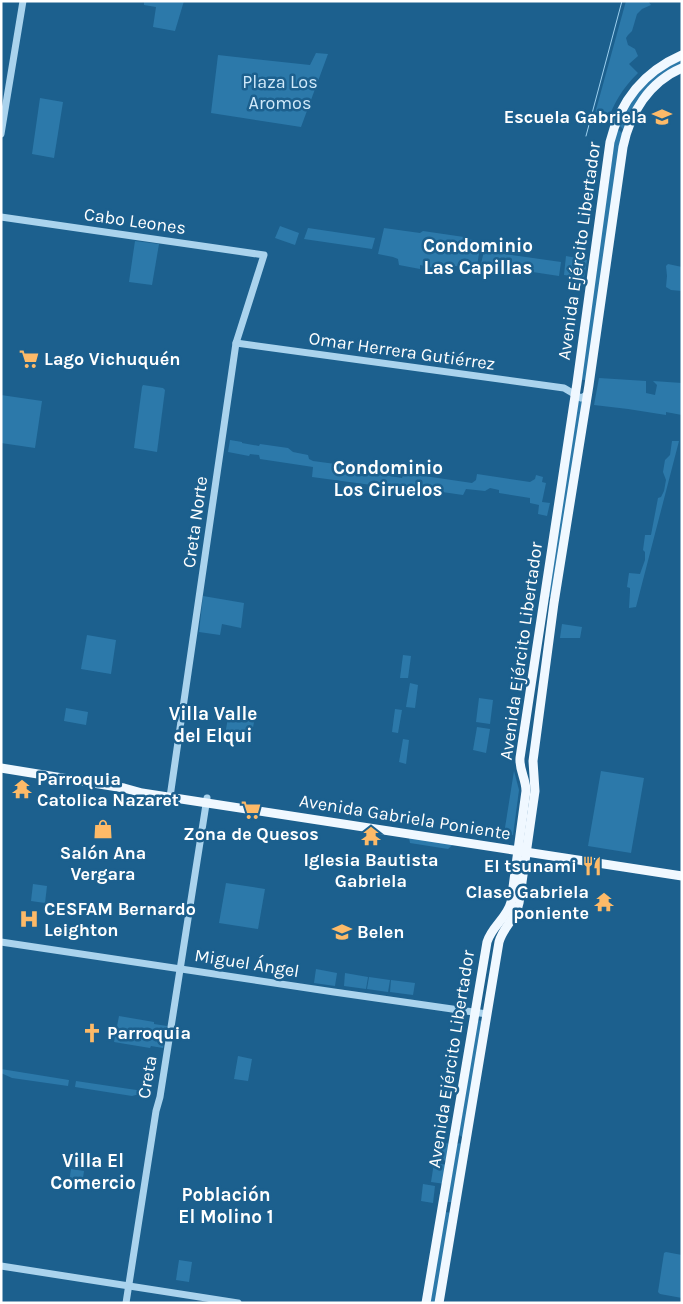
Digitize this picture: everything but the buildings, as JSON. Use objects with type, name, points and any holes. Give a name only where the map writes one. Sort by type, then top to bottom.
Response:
[{"type":"main road","name":"Avenida Ejército Libertador","points":[[438,1303],[502,933],[513,918],[518,907],[526,787],[520,768],[520,758],[613,131],[620,112],[638,86],[656,70],[682,55]]},
{"type":"main road","name":"Avenida Ejército Libertador","points":[[426,1303],[487,942],[490,934],[510,906],[535,791],[533,761],[548,642],[588,390],[620,164],[626,135],[636,111],[645,97],[661,81],[682,68]]},
{"type":"main road","points":[[613,131],[620,130],[626,135]]},
{"type":"main road","points":[[540,629],[542,637],[548,642]]},
{"type":"main road","points":[[532,685],[539,684],[543,688]]},
{"type":"main road","name":"Avenida Gabriela Poniente","points":[[1,768],[124,788],[137,787],[170,794],[682,876]]},
{"type":"main road","name":"Avenida Gabriela Poniente","points":[[522,849],[682,871]]},
{"type":"main road","points":[[482,974],[487,978],[494,976]]},
{"type":"street","points":[[1,134],[23,1]]},
{"type":"street","name":"Cabo Leones","points":[[1,217],[264,255]]},
{"type":"street","name":"Creta Norte","points":[[170,794],[236,343],[264,255]]},
{"type":"street","name":"Omar Herrera Gutiérrez","points":[[236,343],[564,388],[581,398],[588,390]]},
{"type":"street","points":[[577,383],[584,380],[587,382],[588,390]]},
{"type":"street","name":"Omar Herrera Gutiérrez","points":[[564,388],[577,383]]},
{"type":"street","name":"Creta","points":[[126,1303],[207,800]]},
{"type":"street","name":"Miguel Ángel","points":[[1,942],[488,1014]]},
{"type":"street","points":[[1,1266],[238,1303]]},
{"type":"green space","points":[[144,1],[184,1],[175,31],[153,27],[156,7],[144,5]]},
{"type":"green space","points":[[626,1],[648,1],[651,5],[642,9],[637,14],[632,31],[626,38],[628,45],[635,49],[638,56],[629,64],[638,73],[620,96],[607,122],[594,117]]},
{"type":"green space","name":"Plaza Los Aromos","points":[[316,53],[328,54],[301,127],[211,113],[218,55],[310,65]]},
{"type":"green space","points":[[682,57],[682,65],[668,73],[624,130],[620,126],[616,127],[642,83]]},
{"type":"green space","points":[[40,98],[63,102],[54,158],[32,154]]},
{"type":"green space","points":[[619,130],[623,134],[587,380],[580,380],[616,131]]},
{"type":"green space","points":[[280,226],[299,233],[295,245],[275,238]]},
{"type":"green space","points":[[308,228],[375,238],[372,249],[304,239]]},
{"type":"green space","points":[[384,228],[420,233],[423,231],[481,241],[477,266],[455,266],[453,275],[439,273],[439,269],[420,265],[420,269],[399,265],[398,259],[378,254]]},
{"type":"green space","points":[[135,241],[159,244],[152,285],[129,282]]},
{"type":"green space","points":[[484,251],[561,262],[559,276],[481,264]]},
{"type":"green space","points":[[566,256],[587,260],[584,278],[564,275]]},
{"type":"green space","points":[[668,264],[682,267],[682,291],[671,290],[666,287],[666,266]]},
{"type":"green space","points":[[599,378],[646,381],[646,393],[655,395],[657,385],[653,381],[682,383],[682,415],[666,412],[666,415],[594,405]]},
{"type":"green space","points":[[143,385],[163,388],[165,390],[157,452],[134,448]]},
{"type":"green space","points":[[1,395],[42,401],[35,448],[1,443]]},
{"type":"green space","points":[[577,398],[585,399],[552,596],[550,597],[548,596]]},
{"type":"green space","points":[[230,440],[259,446],[260,444],[288,448],[293,452],[308,455],[309,459],[313,461],[380,470],[379,474],[402,478],[404,473],[472,483],[476,480],[477,474],[530,482],[535,479],[536,475],[543,477],[542,482],[546,483],[542,502],[550,503],[547,516],[538,514],[539,505],[530,503],[530,498],[499,493],[499,490],[490,488],[485,491],[466,489],[463,495],[380,483],[379,486],[312,477],[313,467],[260,459],[259,455],[250,454],[249,456],[228,452]]},
{"type":"green space","points":[[672,441],[679,441],[636,607],[629,608],[630,588],[627,587],[629,573],[640,574],[645,560],[645,552],[643,550],[645,535],[651,535],[658,498],[661,497],[664,491],[666,480],[663,472],[665,460],[670,455]]},
{"type":"green space","points":[[203,596],[244,603],[241,628],[222,624],[220,635],[199,632]]},
{"type":"green space","points":[[562,624],[582,627],[580,638],[560,638]]},
{"type":"green space","points":[[87,635],[116,640],[111,674],[81,669]]},
{"type":"green space","points":[[403,655],[411,656],[408,678],[400,678]]},
{"type":"green space","points":[[410,683],[418,685],[415,708],[406,707]]},
{"type":"green space","points":[[479,698],[493,700],[490,724],[476,722]]},
{"type":"green space","points":[[66,708],[88,712],[86,725],[64,721]]},
{"type":"green space","points":[[395,709],[402,710],[398,733],[392,732]]},
{"type":"green space","points":[[229,712],[255,716],[251,739],[225,735]]},
{"type":"green space","points":[[477,727],[490,729],[486,753],[473,750]]},
{"type":"green space","points":[[403,739],[409,740],[406,764],[399,762]]},
{"type":"green space","points":[[514,771],[519,790],[513,835],[504,834]]},
{"type":"green space","points":[[601,771],[644,778],[631,853],[588,846]]},
{"type":"green space","points":[[408,833],[457,841],[448,849],[410,843]]},
{"type":"green space","points":[[226,883],[265,889],[258,929],[219,923]]},
{"type":"green space","points":[[33,884],[47,886],[45,903],[31,901]]},
{"type":"green space","points":[[316,969],[337,973],[335,986],[314,983]]},
{"type":"green space","points":[[345,973],[368,977],[366,989],[344,986]]},
{"type":"green space","points":[[369,977],[390,980],[388,992],[367,989]]},
{"type":"green space","points":[[391,980],[415,983],[413,995],[390,992]]},
{"type":"green space","points":[[119,1016],[167,1026],[163,1048],[151,1046],[150,1048],[114,1042]]},
{"type":"green space","points":[[476,1020],[484,1021],[464,1137],[462,1137],[459,1135]]},
{"type":"green space","points":[[238,1056],[252,1059],[248,1081],[234,1079]]},
{"type":"green space","points":[[1,1069],[69,1080],[68,1086],[12,1078],[1,1073]]},
{"type":"green space","points":[[76,1081],[143,1091],[143,1093],[132,1096],[75,1087]]},
{"type":"green space","points":[[437,1142],[452,1144],[449,1161],[435,1159]]},
{"type":"green space","points":[[460,1143],[462,1145],[452,1202],[447,1202],[457,1144]]},
{"type":"green space","points":[[434,1163],[448,1165],[445,1184],[431,1182]]},
{"type":"green space","points":[[71,1169],[84,1171],[81,1191],[68,1189]]},
{"type":"green space","points":[[423,1184],[435,1186],[433,1203],[421,1201]]},
{"type":"green space","points":[[445,1212],[452,1213],[437,1303],[430,1303]]},
{"type":"green space","points":[[664,1253],[682,1255],[682,1298],[658,1292]]},
{"type":"green space","points":[[179,1260],[192,1262],[189,1282],[176,1280]]},
{"type":"waterway","points":[[586,136],[622,1]]},
{"type":"place","name":"Escuela Gabriela","points":[[662,117]]},
{"type":"place","name":"Lago Vichuquén","points":[[29,359]]},
{"type":"place","name":"Parroquia Catolica Nazaret","points":[[22,789]]},
{"type":"place","name":"Zona de Quesos","points":[[251,810]]},
{"type":"place","name":"Salón Ana Vergara","points":[[103,829]]},
{"type":"place","name":"Iglesia Bautista Gabriela","points":[[371,836]]},
{"type":"place","name":"El tsunami","points":[[592,866]]},
{"type":"place","name":"Clase Gabriela poniente","points":[[604,902]]},
{"type":"place","name":"CESFAM Bernardo Leighton","points":[[29,919]]},
{"type":"place","name":"Belen","points":[[342,932]]},
{"type":"place","name":"Parroquia","points":[[92,1033]]},
{"type":"district","name":"Condominio Las Capillas","points":[[478,257]]},
{"type":"district","name":"Condominio Los Ciruelos","points":[[388,479]]},
{"type":"district","name":"Villa Valle del Elqui","points":[[213,725]]},
{"type":"district","name":"Villa El Comercio","points":[[93,1172]]},
{"type":"district","name":"Población El Molino 1","points":[[226,1206]]}]
